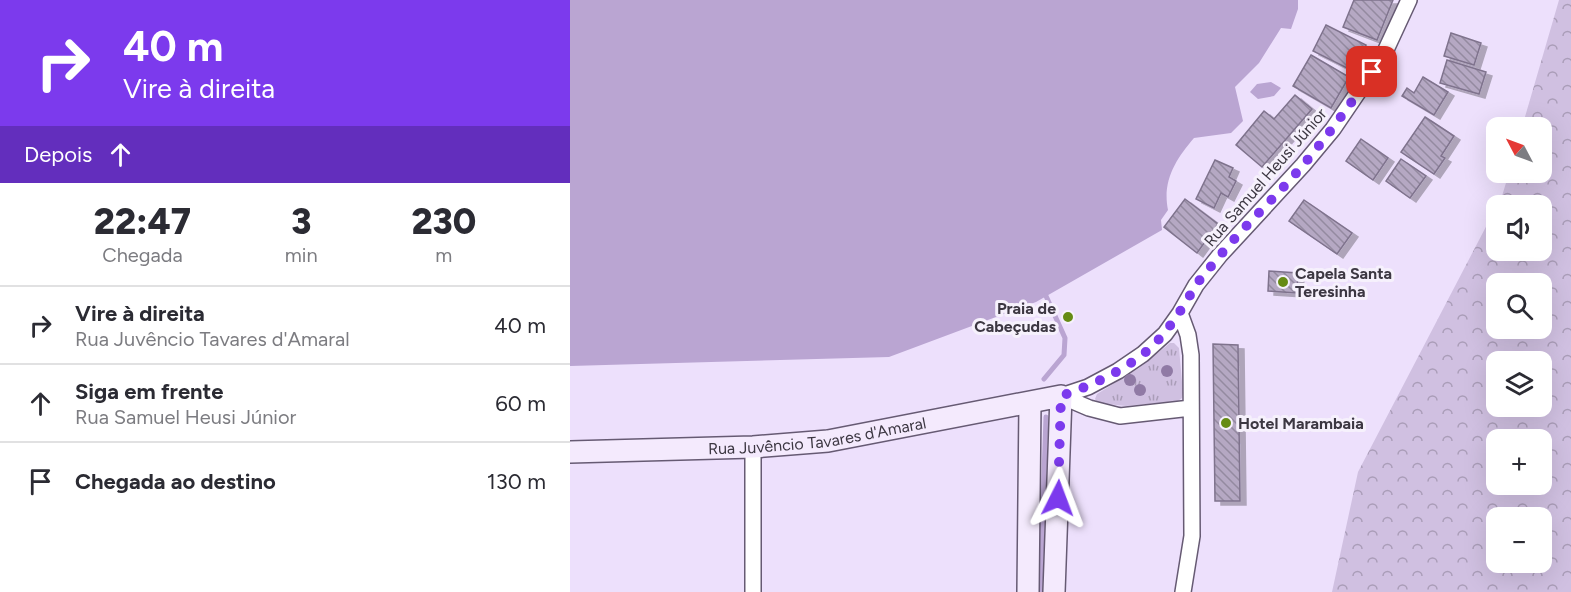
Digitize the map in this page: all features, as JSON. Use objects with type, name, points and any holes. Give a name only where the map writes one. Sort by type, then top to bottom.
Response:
[{"type":"street","name":"Rua Samuel Heusi Júnior","points":[[1180,314],[1196,285],[1220,255],[1333,129],[1384,54],[1409,0]]},
{"type":"street","name":"Rua Juvêncio Tavares d'Amaral","points":[[570,452],[753,447],[828,441],[1030,404],[1061,396],[1104,380],[1143,354],[1165,334],[1180,314]]},
{"type":"street","points":[[1180,314],[1188,335],[1191,355],[1191,536],[1183,592]]},
{"type":"street","points":[[1054,592],[1061,396],[1089,408],[1120,416],[1191,408]]},
{"type":"street","points":[[1028,592],[1030,404]]},
{"type":"street","points":[[753,447],[753,592]]},
{"type":"green space","points":[[1559,0],[1571,0],[1571,592],[1332,592],[1358,472],[1486,227],[1486,261],[1552,261],[1552,195],[1502,195],[1506,183],[1552,183],[1552,117],[1525,117]]},
{"type":"green space","points":[[1170,343],[1174,343],[1179,348],[1182,398],[1178,401],[1126,406],[1098,403],[1095,399],[1097,394],[1139,368]]},
{"type":"shaded area","points":[[570,0],[1298,0],[1298,9],[1291,29],[1281,28],[1259,63],[1235,87],[1243,121],[1231,133],[1194,138],[1176,162],[1167,189],[1168,210],[1161,220],[1162,230],[1036,302],[889,357],[570,366]]},
{"type":"shaded area","points":[[1271,82],[1281,88],[1274,96],[1258,99],[1250,92],[1257,84]]},
{"type":"building","points":[[1354,0],[1393,0],[1377,40],[1343,27]]},
{"type":"building","points":[[1326,25],[1366,45],[1353,71],[1313,51]]},
{"type":"building","points":[[1451,33],[1481,43],[1474,65],[1444,56]]},
{"type":"building","points":[[1311,55],[1349,77],[1331,108],[1293,86]]},
{"type":"building","points":[[1447,60],[1486,72],[1479,94],[1440,83]]},
{"type":"building","points":[[1423,77],[1448,92],[1434,115],[1402,96],[1407,88],[1414,93]]},
{"type":"building","points":[[1295,95],[1312,109],[1262,167],[1236,145],[1264,111],[1274,119]]},
{"type":"building","points":[[1425,117],[1454,136],[1441,156],[1445,158],[1434,174],[1401,152]]},
{"type":"building","points":[[1361,139],[1388,158],[1373,180],[1346,161]]},
{"type":"building","points":[[1401,159],[1426,176],[1410,198],[1386,181]]},
{"type":"building","points":[[1215,160],[1233,168],[1229,177],[1236,181],[1228,197],[1221,193],[1214,208],[1196,199]]},
{"type":"building","points":[[1185,199],[1218,224],[1197,253],[1164,227]]},
{"type":"building","points":[[1304,200],[1352,233],[1337,254],[1289,221]]},
{"type":"building","name":"Capela Santa Teresinha","points":[[1269,271],[1298,273],[1297,293],[1268,291]]},
{"type":"building","name":"Hotel Marambaia","points":[[1213,344],[1238,345],[1240,501],[1215,501]]},
{"type":"waterway","points":[[1044,379],[1064,355],[1065,338],[1046,296]]},
{"type":"waterway","points":[[1040,592],[1046,417]]},
{"type":"place","name":"Capela Santa Teresinha","points":[[1283,282]]},
{"type":"place","name":"Praia de Cabeçudas","points":[[1068,317]]},
{"type":"place","name":"Hotel Marambaia","points":[[1226,423]]},
{"type":"route","points":[[1058,498],[1061,396],[1104,380],[1143,354],[1165,334],[1180,314],[1196,285],[1333,129],[1372,72]]}]
